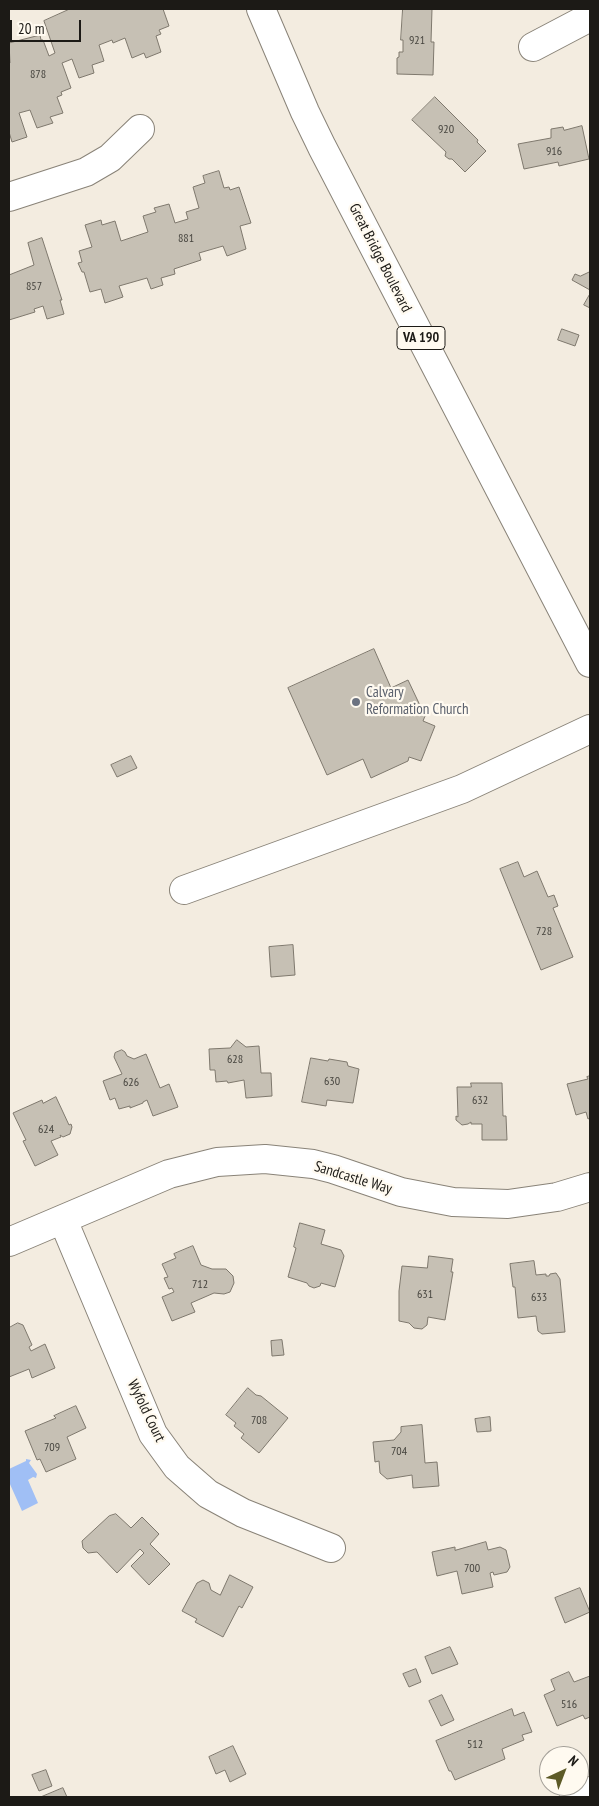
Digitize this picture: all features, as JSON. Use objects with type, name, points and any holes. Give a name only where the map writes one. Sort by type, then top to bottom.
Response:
[{"type":"street","name":"Great Bridge Boulevard","points":[[262,9],[305,112],[322,147],[590,663]]},
{"type":"street","points":[[533,47],[590,17]]},
{"type":"street","points":[[9,197],[86,172],[110,158],[140,129]]},
{"type":"street","points":[[184,890],[462,789],[590,729]]},
{"type":"street","name":"Sandcastle Way","points":[[9,1242],[169,1174],[217,1162],[265,1159],[313,1164],[402,1192],[453,1202],[508,1204],[557,1197],[590,1188]]},
{"type":"street","name":"Wyfold Court","points":[[63,1220],[153,1434],[177,1467],[208,1494],[235,1508],[331,1548]]},
{"type":"street","points":[[574,1797],[590,1790]]},
{"type":"water","points":[[26,1459],[31,1460],[29,1463],[37,1474],[36,1478],[33,1477],[28,1480],[38,1503],[22,1511],[9,1482],[9,1469],[26,1461]]},
{"type":"building","points":[[70,9],[163,9],[169,26],[159,30],[161,34],[156,36],[161,52],[146,58],[144,53],[132,58],[125,38],[113,43],[112,40],[99,45],[104,61],[92,65],[94,73],[79,78],[72,59],[62,63],[71,88],[61,92],[62,95],[57,97],[63,113],[50,117],[53,123],[37,128],[30,110],[19,113],[27,137],[12,142],[9,132],[9,43],[40,35],[49,56],[55,53],[44,21]]},
{"type":"building","points":[[403,9],[432,9],[433,75],[397,74],[397,58],[399,57],[399,52],[403,52],[403,40],[401,40]]},
{"type":"building","points":[[435,97],[478,140],[477,142],[486,151],[465,172],[452,159],[445,156],[446,152],[412,120]]},
{"type":"building","points":[[582,126],[589,159],[559,166],[558,162],[524,169],[518,144],[551,138],[551,129],[563,127],[564,130]]},
{"type":"building","points":[[219,171],[224,188],[229,187],[230,190],[239,187],[251,223],[240,226],[246,249],[227,256],[223,246],[199,253],[201,260],[174,269],[175,274],[161,278],[163,285],[151,289],[147,278],[119,286],[123,297],[105,303],[101,289],[90,292],[84,272],[82,272],[78,263],[82,262],[79,251],[92,247],[85,225],[101,220],[102,225],[115,221],[121,241],[148,232],[143,216],[156,212],[154,208],[169,204],[175,223],[188,219],[186,212],[199,208],[193,187],[205,183],[203,176]]},
{"type":"building","points":[[42,238],[62,300],[60,300],[64,314],[47,319],[43,306],[34,309],[35,312],[9,320],[9,275],[34,265],[28,243]]},
{"type":"building","points":[[590,272],[590,290],[572,280],[575,274],[580,276]]},
{"type":"building","points":[[590,294],[590,308],[584,305]]},
{"type":"building","points":[[562,329],[579,335],[575,346],[558,340]]},
{"type":"building","name":"Calvary Reformation Church","points":[[374,649],[391,688],[408,680],[425,716],[423,721],[435,726],[421,761],[409,757],[408,761],[371,778],[363,759],[327,775],[288,688]]},
{"type":"building","points":[[131,756],[137,768],[117,777],[111,765]]},
{"type":"building","points":[[518,862],[524,877],[537,871],[548,897],[554,895],[558,906],[553,908],[573,957],[541,970],[500,869]]},
{"type":"building","points":[[293,945],[295,975],[271,977],[269,947]]},
{"type":"building","points":[[237,1040],[246,1047],[259,1046],[261,1073],[271,1073],[272,1096],[246,1098],[244,1080],[228,1083],[227,1081],[216,1082],[215,1070],[210,1070],[209,1049],[230,1048]]},
{"type":"building","points":[[122,1050],[127,1056],[134,1059],[146,1054],[160,1088],[169,1084],[178,1107],[153,1116],[147,1100],[130,1108],[130,1106],[119,1109],[115,1098],[110,1100],[103,1081],[122,1074],[114,1057],[115,1053]]},
{"type":"building","points":[[311,1058],[347,1062],[348,1066],[359,1069],[353,1103],[327,1100],[326,1106],[302,1102]]},
{"type":"building","points":[[590,1076],[590,1118],[588,1119],[586,1112],[576,1115],[567,1084],[588,1079],[587,1077]]},
{"type":"building","points":[[471,1083],[502,1083],[503,1116],[506,1116],[507,1140],[482,1140],[482,1124],[471,1124],[471,1122],[462,1125],[456,1120],[456,1116],[458,1117],[457,1087],[471,1087]]},
{"type":"building","points":[[56,1097],[69,1125],[71,1124],[70,1134],[63,1137],[60,1135],[61,1137],[51,1141],[58,1155],[35,1166],[23,1141],[26,1140],[13,1113],[42,1100],[43,1103]]},
{"type":"building","points":[[300,1223],[325,1230],[321,1244],[341,1250],[344,1256],[335,1287],[321,1283],[320,1286],[314,1288],[307,1283],[288,1277],[296,1248],[294,1247]]},
{"type":"building","points":[[193,1246],[201,1265],[212,1269],[226,1269],[233,1276],[234,1283],[230,1292],[224,1294],[214,1293],[191,1303],[195,1312],[172,1321],[162,1297],[174,1292],[172,1288],[169,1289],[164,1278],[168,1277],[162,1264],[176,1258],[174,1254]]},
{"type":"building","points":[[429,1256],[453,1259],[451,1272],[453,1272],[445,1320],[428,1317],[427,1325],[422,1329],[414,1328],[409,1323],[399,1321],[399,1291],[402,1266],[427,1268]]},
{"type":"building","points":[[534,1261],[536,1275],[546,1274],[546,1276],[549,1276],[556,1273],[560,1279],[565,1332],[542,1334],[538,1331],[536,1316],[518,1318],[515,1287],[513,1287],[510,1264]]},
{"type":"building","points":[[18,1323],[23,1325],[32,1345],[29,1347],[31,1351],[45,1344],[55,1368],[32,1378],[29,1369],[9,1377],[9,1328]]},
{"type":"building","points":[[282,1340],[284,1355],[272,1356],[271,1341]]},
{"type":"building","points":[[248,1388],[288,1418],[259,1453],[241,1438],[244,1434],[234,1426],[236,1423],[226,1415]]},
{"type":"building","points":[[76,1406],[86,1428],[67,1437],[76,1459],[46,1472],[40,1459],[37,1460],[25,1431],[56,1418],[54,1416]]},
{"type":"building","points":[[490,1417],[491,1431],[477,1432],[475,1419]]},
{"type":"building","points":[[422,1425],[425,1463],[437,1462],[439,1486],[413,1488],[412,1475],[387,1479],[380,1473],[379,1461],[375,1462],[373,1442],[394,1440],[401,1432],[401,1427]]},
{"type":"building","points":[[116,1514],[131,1528],[142,1517],[159,1534],[150,1544],[170,1564],[149,1585],[131,1566],[144,1553],[140,1549],[117,1573],[97,1552],[88,1553],[83,1548],[82,1541],[109,1516]]},
{"type":"building","points":[[486,1542],[488,1550],[500,1547],[506,1550],[510,1567],[507,1572],[494,1575],[493,1572],[490,1573],[493,1587],[462,1594],[457,1571],[437,1576],[432,1552],[455,1547],[455,1550]]},
{"type":"building","points":[[230,1575],[253,1587],[242,1608],[239,1606],[223,1637],[195,1622],[197,1619],[182,1611],[197,1583],[203,1580],[209,1583],[211,1590],[220,1595]]},
{"type":"building","points":[[580,1588],[590,1612],[565,1623],[555,1598]]},
{"type":"building","points":[[450,1647],[458,1664],[432,1674],[425,1657]]},
{"type":"building","points":[[416,1669],[421,1682],[409,1687],[403,1674]]},
{"type":"building","points":[[569,1672],[574,1682],[590,1676],[590,1717],[585,1719],[583,1715],[557,1726],[544,1695],[555,1690],[551,1680]]},
{"type":"building","points":[[442,1695],[454,1720],[441,1726],[429,1701]]},
{"type":"building","points":[[512,1709],[514,1716],[524,1712],[532,1732],[522,1735],[524,1740],[502,1749],[505,1759],[455,1780],[436,1741]]},
{"type":"building","points":[[233,1746],[246,1774],[230,1782],[225,1770],[216,1774],[209,1757]]},
{"type":"building","points":[[46,1770],[52,1786],[39,1791],[32,1775]]},
{"type":"building","points":[[63,1788],[67,1797],[41,1797]]},
{"type":"place","name":"Calvary Reformation Church","points":[[356,702]]}]
